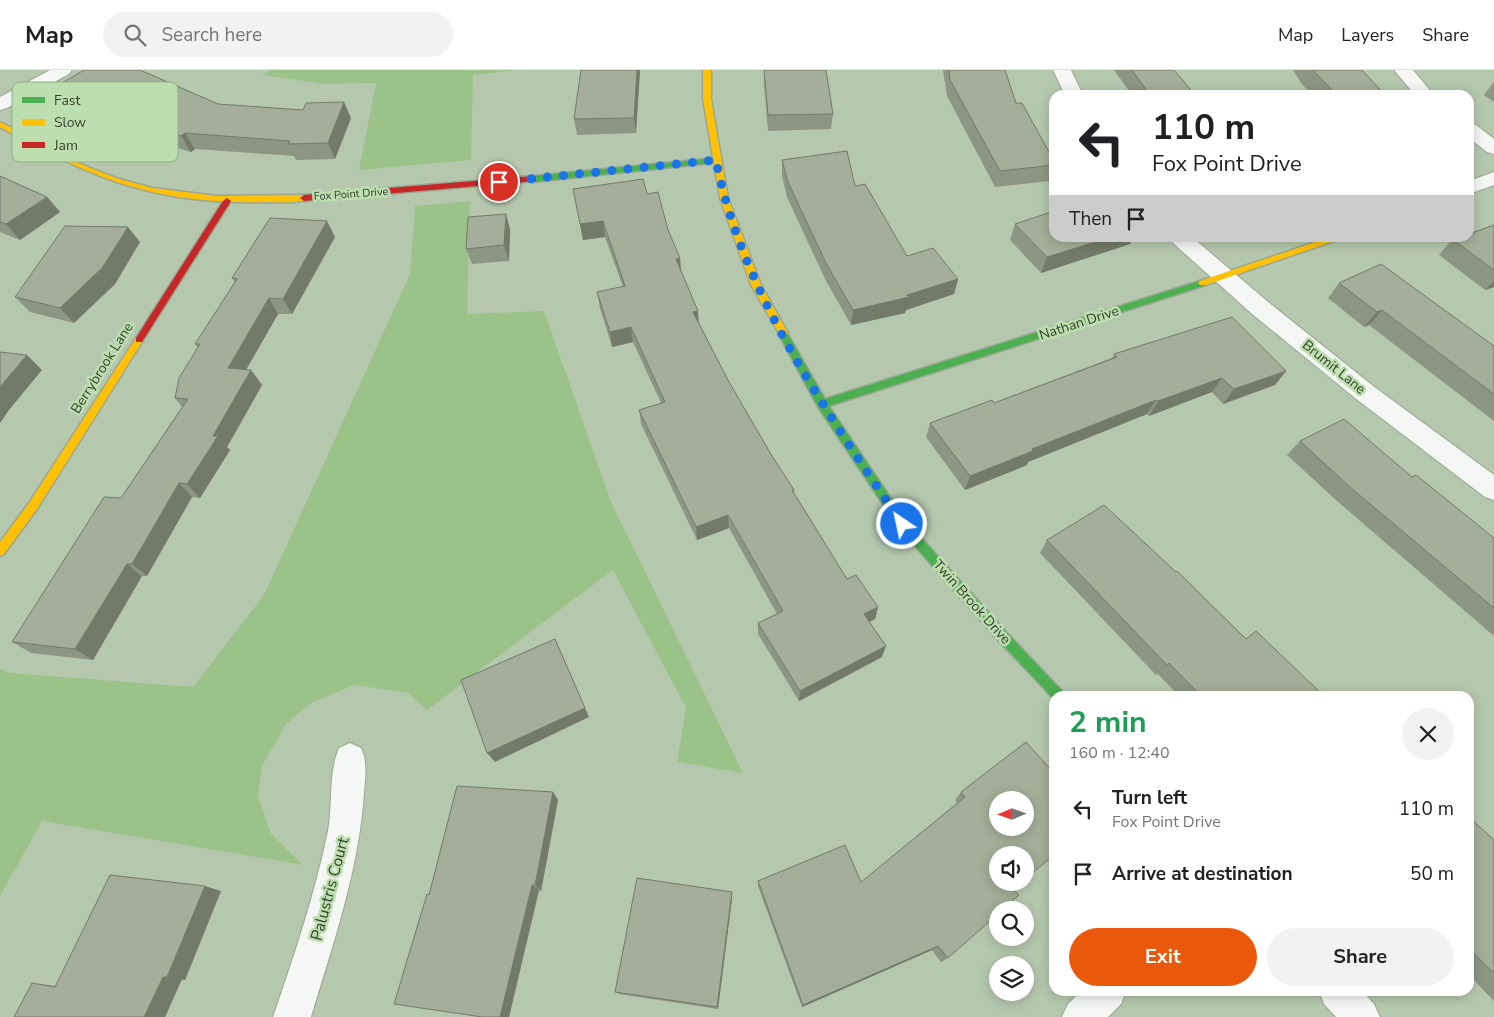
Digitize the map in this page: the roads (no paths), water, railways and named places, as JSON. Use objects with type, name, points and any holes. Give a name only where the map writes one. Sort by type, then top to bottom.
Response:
[{"type":"street","points":[[41,82],[63,70]]},
{"type":"street","name":"Twin Brook Drive","points":[[708,70],[706,99],[724,198],[756,285],[822,404],[902,524],[1054,691]]},
{"type":"street","points":[[1062,70],[1072,90]]},
{"type":"street","points":[[1403,70],[1421,90]]},
{"type":"street","points":[[0,104],[12,98]]},
{"type":"street","name":"Fox Point Drive","points":[[0,124],[12,131]]},
{"type":"street","points":[[1474,133],[1494,148]]},
{"type":"street","name":"Fox Point Drive","points":[[71,162],[130,185],[165,193],[227,201],[275,200],[422,190],[716,160]]},
{"type":"street","points":[[1474,186],[1494,178]]},
{"type":"street","name":"Berrybrook Lane","points":[[0,551],[33,506],[227,201]]},
{"type":"street","name":"Brumit Lane","points":[[1185,242],[1259,307],[1364,392],[1494,489]]},
{"type":"street","name":"Nathan Drive","points":[[822,404],[1224,276],[1322,242]]},
{"type":"street","name":"Palustris Court","points":[[292,1017],[321,927],[345,829],[350,759]]},
{"type":"street","points":[[1081,1017],[1103,996]]},
{"type":"street","points":[[1342,996],[1362,1017]]}]
